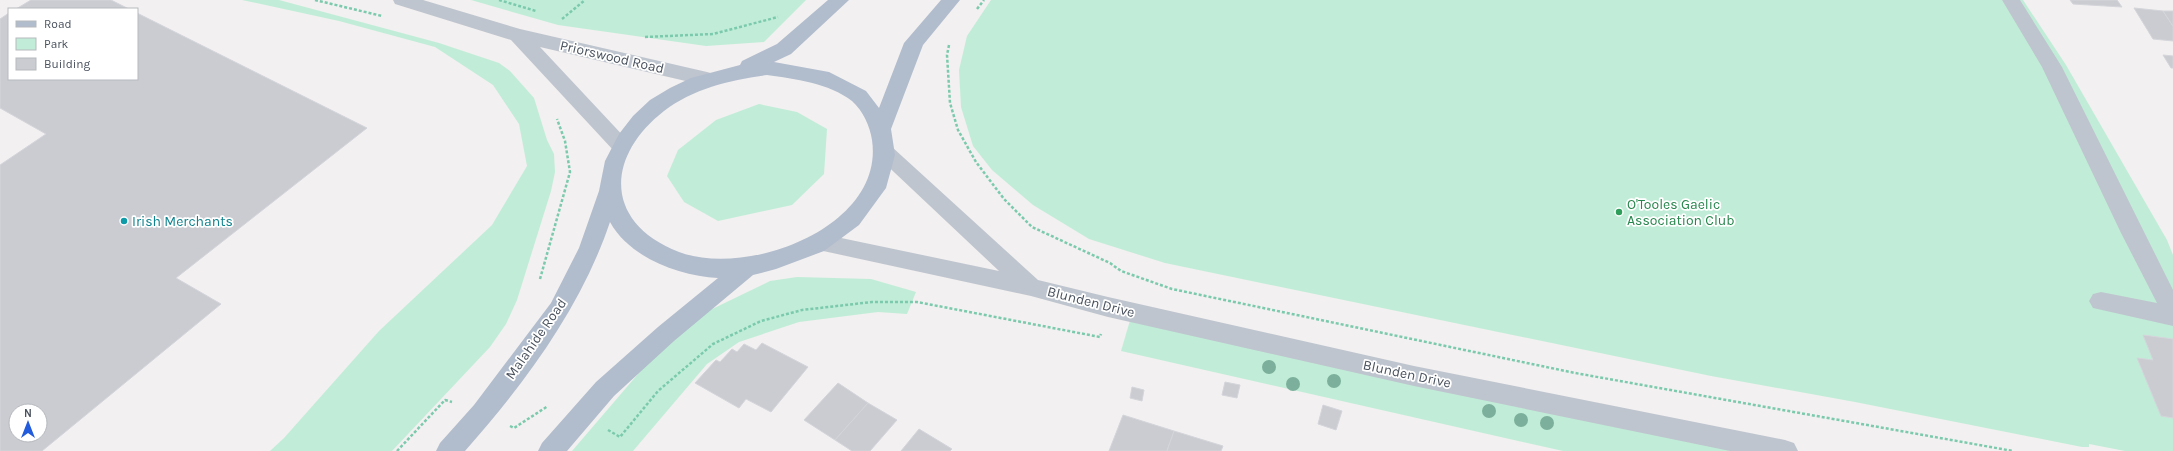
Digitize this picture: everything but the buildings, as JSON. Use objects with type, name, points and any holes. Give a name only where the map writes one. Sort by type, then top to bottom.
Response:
[{"type":"main road","points":[[740,70],[767,68],[793,69],[827,77],[850,89],[866,102],[882,128],[885,152],[880,180],[860,213],[842,229],[822,243],[793,257],[746,268],[715,269],[685,265],[645,248],[625,229],[615,211],[610,191],[611,177],[621,146],[634,128],[653,109],[678,92],[707,79],[740,70],[784,49],[840,0]]},
{"type":"main road","points":[[882,128],[914,43],[951,0]]},
{"type":"main road","name":"Malahide Road","points":[[449,451],[483,413],[559,310],[590,248],[610,191]]},
{"type":"main road","points":[[551,451],[604,389],[666,334],[746,268]]},
{"type":"street","name":"Priorswood Road","points":[[402,0],[518,35],[707,79]]},
{"type":"street","points":[[2011,0],[2052,66],[2132,233],[2173,312]]},
{"type":"street","name":"Priorswood Road","points":[[518,35],[621,146]]},
{"type":"street","name":"Blunden Drive","points":[[885,152],[1031,287]]},
{"type":"street","name":"Blunden Drive","points":[[822,243],[1031,287],[1115,309],[1398,372],[1785,451]]},
{"type":"street","points":[[2101,301],[2173,316]]},
{"type":"path","points":[[315,0],[387,17]]},
{"type":"path","points":[[499,0],[540,13]]},
{"type":"path","points":[[567,22],[561,19],[585,0]]},
{"type":"path","points":[[639,36],[664,38],[713,34],[782,16]]},
{"type":"path","points":[[947,55],[950,103],[958,130],[976,162],[1004,198],[1032,227],[1110,263],[1121,271],[1172,289],[1575,373],[2013,451]]},
{"type":"path","points":[[538,286],[570,172],[565,141],[554,112]]},
{"type":"path","points":[[601,427],[620,437],[658,391],[713,344],[761,321],[802,310],[872,302],[917,302],[998,316],[1100,337]]},
{"type":"path","points":[[398,451],[445,400],[455,403]]},
{"type":"path","points":[[508,424],[514,428],[552,403]]},
{"type":"green space","points":[[242,0],[279,0],[439,43],[499,63],[510,71],[534,98],[547,140],[554,154],[555,172],[551,191],[517,300],[506,324],[490,347],[392,451],[270,451],[284,438],[379,331],[492,225],[527,166],[519,124],[493,85],[435,47],[339,21]]},
{"type":"green space","points":[[471,0],[806,0],[764,42],[706,46],[558,25]]},
{"type":"green space","name":"O'Tooles Gaelic Association Club","points":[[991,0],[2023,0],[2066,65],[2167,240],[2173,255],[2173,451],[2125,451],[2089,444],[2089,447],[2082,447],[1855,402],[1711,376],[1165,263],[1089,239],[1033,205],[992,170],[973,146],[961,107],[959,70],[967,36]]},
{"type":"green space","points":[[759,104],[797,112],[827,129],[824,174],[792,205],[718,221],[684,202],[667,176],[678,150],[716,120]]},
{"type":"green space","points":[[797,277],[871,279],[916,292],[907,314],[878,312],[799,322],[739,342],[707,364],[633,451],[572,451],[644,367],[706,312],[770,281]]},
{"type":"green space","points":[[1131,317],[1781,451],[1563,451],[1121,351]]},
{"type":"place","name":"O'Tooles Gaelic Association Club","points":[[1619,212]]},
{"type":"place","name":"Irish Merchants","points":[[124,221]]}]
